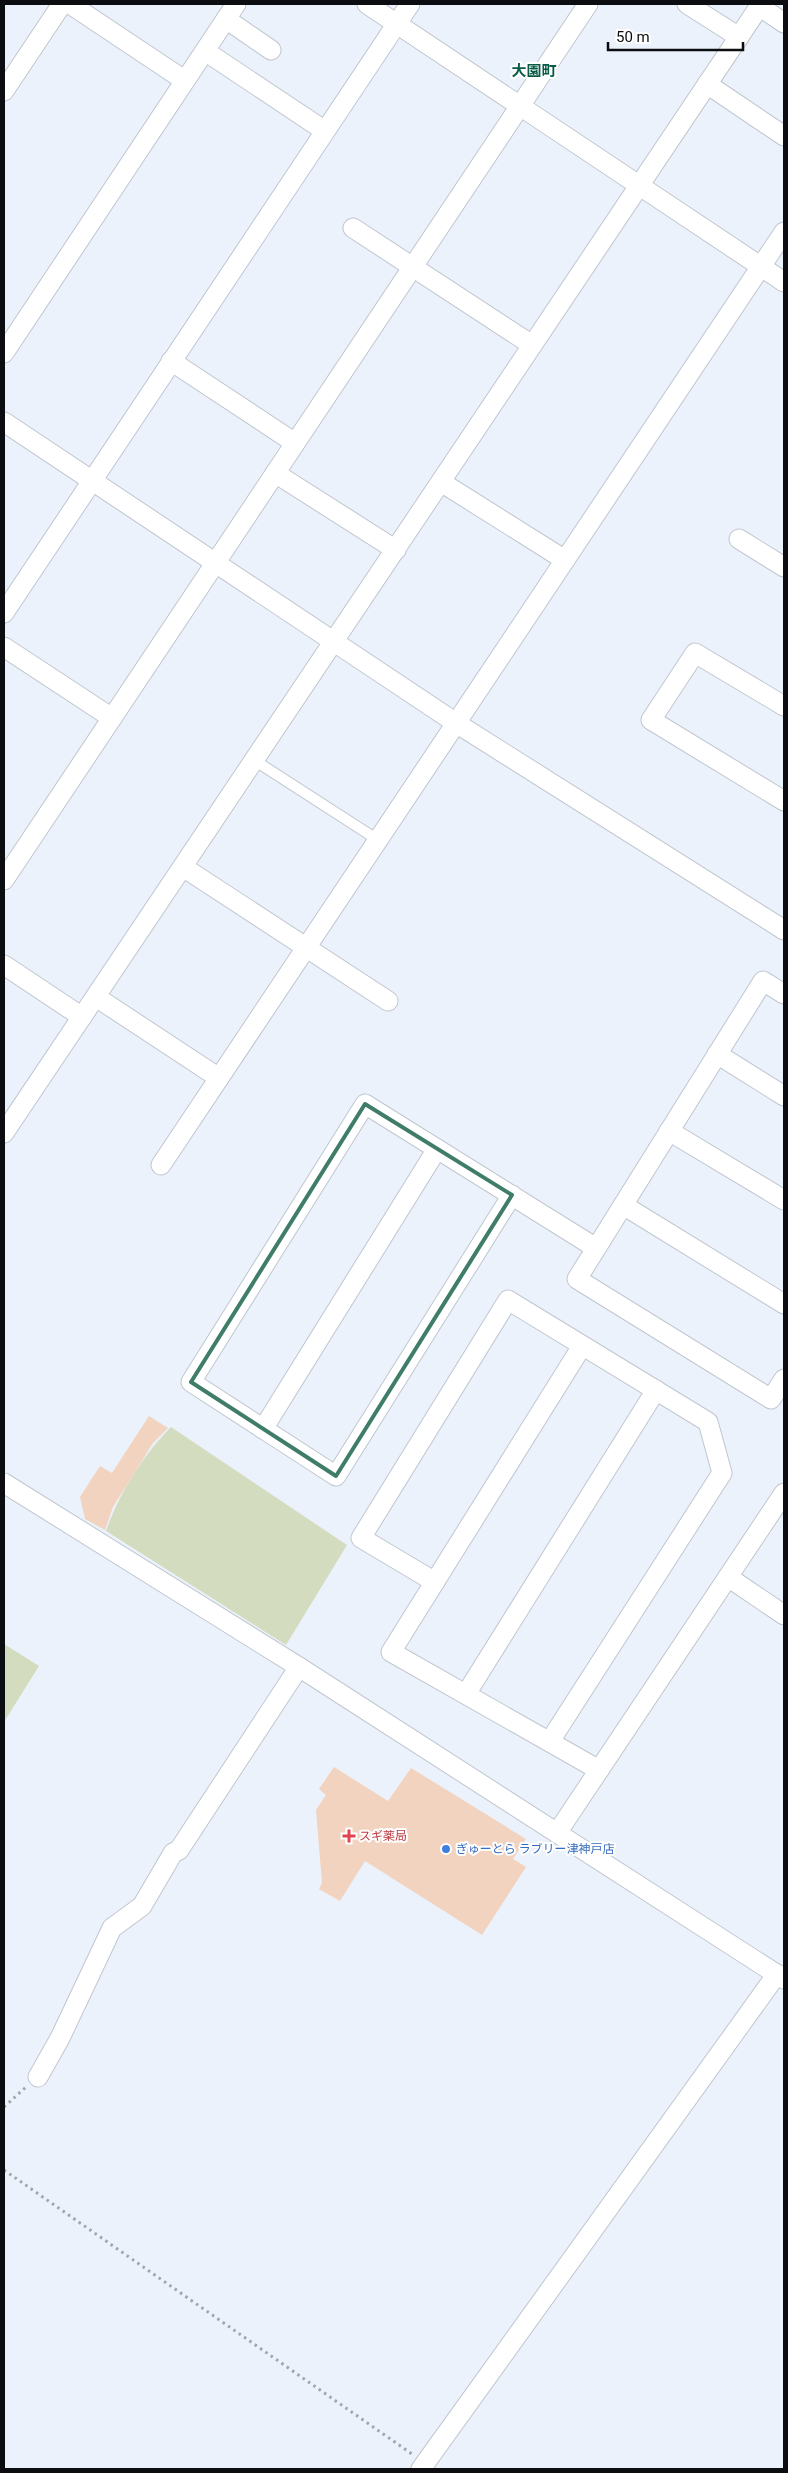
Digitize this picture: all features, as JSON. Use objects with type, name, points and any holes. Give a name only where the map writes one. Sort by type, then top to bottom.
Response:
[{"type":"street","points":[[4,91],[62,4]]},
{"type":"street","points":[[70,4],[184,80]]},
{"type":"street","points":[[4,353],[236,4]]},
{"type":"street","points":[[367,4],[784,282]]},
{"type":"street","points":[[4,612],[410,4]]},
{"type":"street","points":[[4,880],[588,4]]},
{"type":"street","points":[[687,4],[738,37]]},
{"type":"street","points":[[5,1129],[96,997],[760,5],[784,23]]},
{"type":"street","points":[[226,19],[271,50]]},
{"type":"street","points":[[205,51],[325,131]]},
{"type":"street","points":[[707,84],[784,136]]},
{"type":"street","points":[[353,228],[532,345]]},
{"type":"street","points":[[161,1165],[784,232]]},
{"type":"street","points":[[172,361],[295,443]]},
{"type":"street","points":[[4,422],[334,640],[456,724],[784,930]]},
{"type":"street","points":[[275,473],[396,550]]},
{"type":"street","points":[[441,482],[565,560]]},
{"type":"street","points":[[739,539],[784,567]]},
{"type":"street","points":[[4,647],[112,718]]},
{"type":"street","points":[[784,706],[695,653],[651,720],[784,801]]},
{"type":"street","points":[[183,867],[388,1001]]},
{"type":"street","points":[[4,965],[82,1017]]},
{"type":"street","points":[[784,994],[763,980],[577,1279],[771,1399],[784,1379]]},
{"type":"street","points":[[96,997],[219,1078]]},
{"type":"street","points":[[717,1054],[784,1096]]},
{"type":"street","points":[[512,1195],[336,1476],[191,1382],[365,1104],[512,1195],[596,1248]]},
{"type":"street","points":[[669,1131],[784,1200]]},
{"type":"street","points":[[263,1428],[437,1149]]},
{"type":"street","points":[[623,1205],[784,1304]]},
{"type":"street","points":[[434,1582],[361,1538],[508,1300],[708,1422],[722,1472],[550,1741]]},
{"type":"street","points":[[582,1346],[391,1652],[599,1770]]},
{"type":"street","points":[[466,1694],[656,1390]]},
{"type":"street","points":[[4,1483],[299,1667],[781,1976],[421,2469]]},
{"type":"street","points":[[557,1832],[784,1493]]},
{"type":"street","points":[[728,1577],[784,1615]]},
{"type":"street","points":[[38,2077],[52,2054],[112,1928],[142,1906],[173,1853],[180,1850],[299,1667]]},
{"type":"lane","points":[[254,760],[378,840]]},
{"type":"path","points":[[4,2107],[38,2077]]},
{"type":"path","points":[[4,2170],[416,2457],[421,2469]]},
{"type":"highlighted area","points":[[365,1104],[512,1195],[336,1476],[191,1382]]},
{"type":"green space","points":[[171,1427],[347,1545],[286,1645],[106,1531],[111,1517],[133,1475]]},
{"type":"green space","points":[[4,1644],[39,1666],[4,1722]]},
{"type":"building","points":[[149,1416],[168,1428],[153,1443],[113,1507],[105,1530],[85,1519],[80,1497],[100,1466],[112,1473]]},
{"type":"building","name":"ぎゅーとら ラブリー津神戸店","points":[[334,1767],[388,1801],[411,1768],[526,1839],[513,1859],[526,1867],[482,1935],[365,1861],[340,1901],[319,1889],[322,1883],[316,1810],[326,1795],[319,1789]]},
{"type":"place","name":"スギ薬局","points":[[349,1836]]},
{"type":"place","name":"ぎゅーとら ラブリー津神戸店","points":[[446,1849]]},
{"type":"district","name":"大園町","points":[[534,71]]}]
